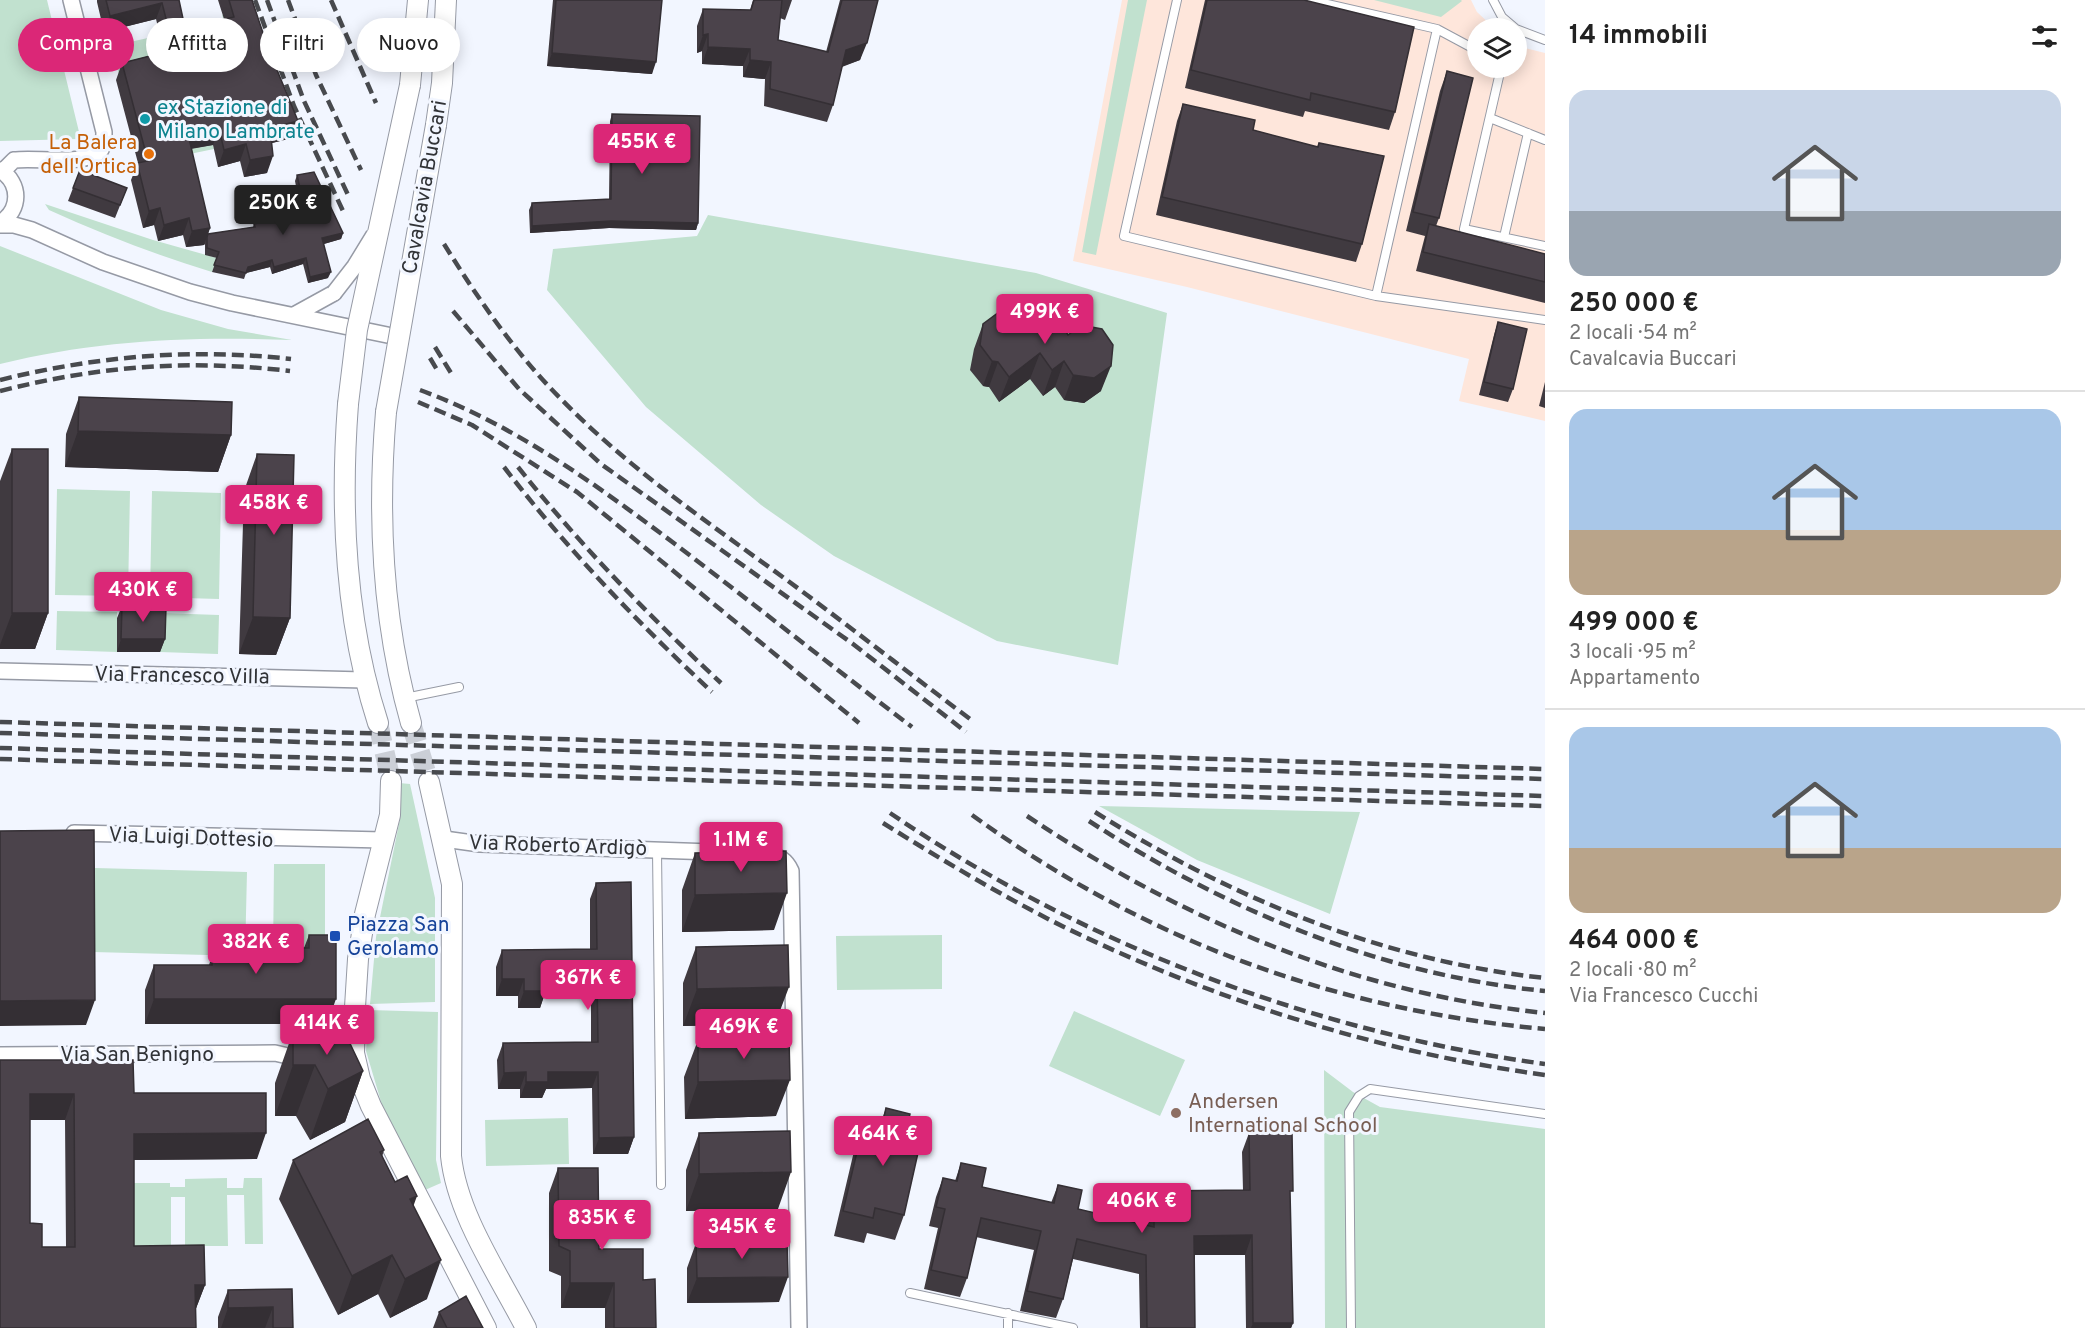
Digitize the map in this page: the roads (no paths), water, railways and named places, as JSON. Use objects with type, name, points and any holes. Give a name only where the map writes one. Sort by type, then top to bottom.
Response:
[{"type":"street","points":[[32,230],[19,212],[14,185],[1,171],[14,160],[85,159],[100,150],[103,144],[104,132],[71,0]]},
{"type":"street","name":"Cavalcavia Buccari","points":[[378,723],[364,680],[354,618],[346,528],[348,404],[357,330],[410,85],[418,0]]},
{"type":"street","name":"Cavalcavia Buccari","points":[[411,723],[393,652],[384,586],[382,497],[386,412],[397,337],[436,125],[442,83],[446,0]]},
{"type":"street","points":[[0,224],[12,212],[16,202]]},
{"type":"street","name":"Cavalcavia Buccari","points":[[294,315],[334,293],[355,266],[381,221]]},
{"type":"street","points":[[0,224],[32,230],[149,279],[232,303],[397,337]]},
{"type":"street","name":"Via Francesco Villa","points":[[0,671],[364,680]]},
{"type":"street","points":[[391,781],[390,815],[358,960],[349,1034],[354,1053],[352,1075],[371,1106],[486,1328]]},
{"type":"street","points":[[429,782],[444,839],[452,884],[451,1156],[453,1182],[462,1205],[526,1328]]},
{"type":"street","name":"Via Luigi Dottesio","points":[[59,833],[383,840]]},
{"type":"street","name":"Via Roberto Ardigò","points":[[444,839],[480,844],[768,854],[781,857],[791,871],[799,1328]]},
{"type":"street","name":"Via San Benigno","points":[[274,1053],[311,1043]]},
{"type":"street","name":"Via San Benigno","points":[[0,1055],[274,1053],[321,1064]]},
{"type":"lane","points":[[1177,0],[1124,236],[1376,296],[1545,320]]},
{"type":"lane","points":[[1310,0],[1437,29],[1467,45]]},
{"type":"lane","points":[[1493,0],[1503,18]]},
{"type":"lane","points":[[1376,296],[1437,29]]},
{"type":"lane","points":[[1527,33],[1545,40]]},
{"type":"lane","points":[[1499,78],[1464,229],[1545,246]]},
{"type":"lane","points":[[1490,118],[1545,140]]},
{"type":"lane","points":[[1504,237],[1528,133]]},
{"type":"lane","points":[[404,698],[429,691],[459,687]]},
{"type":"lane","points":[[657,850],[662,1185]]},
{"type":"lane","points":[[1350,1328],[1349,1112],[1359,1096],[1370,1089],[1545,1113]]},
{"type":"lane","points":[[910,1293],[1073,1328]]},
{"type":"lane","points":[[1008,1313],[1008,1328]]},
{"type":"tunnel","points":[[378,723],[391,781]]},
{"type":"tunnel","points":[[411,723],[429,782]]},
{"type":"railway","points":[[255,0],[294,106],[343,211]]},
{"type":"railway","points":[[267,0],[304,101],[349,197]]},
{"type":"railway","points":[[288,0],[316,75],[361,170]]},
{"type":"railway","points":[[331,0],[376,103]]},
{"type":"railway","points":[[444,244],[484,306],[513,345],[545,382],[590,427],[681,502],[974,722]]},
{"type":"railway","points":[[453,311],[519,389],[601,464],[853,644],[966,732]]},
{"type":"railway","points":[[435,347],[451,373]]},
{"type":"railway","points":[[0,380],[72,365],[144,356],[217,354],[291,359]]},
{"type":"railway","points":[[430,358],[439,373]]},
{"type":"railway","points":[[0,391],[37,382],[144,367],[180,365],[252,367],[290,371]]},
{"type":"railway","points":[[420,390],[489,420],[584,478],[675,544],[912,727]]},
{"type":"railway","points":[[418,402],[472,425],[577,492],[859,723]]},
{"type":"railway","points":[[504,467],[604,584],[712,692]]},
{"type":"railway","points":[[518,467],[615,579],[721,683]]},
{"type":"railway","points":[[0,722],[1545,769]]},
{"type":"railway","points":[[0,733],[1545,779]]},
{"type":"railway","points":[[0,748],[1545,796]]},
{"type":"railway","points":[[0,759],[1545,806]]},
{"type":"railway","points":[[1095,812],[1200,872],[1310,921],[1367,941],[1425,957],[1485,970],[1545,978]]},
{"type":"railway","points":[[890,813],[964,860],[1042,903],[1121,942],[1203,976],[1287,1005],[1372,1030],[1458,1049],[1545,1064]]},
{"type":"railway","points":[[972,815],[1037,859],[1104,898],[1173,933],[1244,962],[1316,986],[1390,1005],[1467,1019],[1545,1029]]},
{"type":"railway","points":[[1027,816],[1148,889],[1210,920],[1274,947],[1339,970],[1406,989],[1474,1003],[1545,1013]]},
{"type":"railway","points":[[1089,821],[1195,883],[1250,910],[1307,933],[1365,954],[1424,970],[1484,983],[1545,991]]},
{"type":"railway","points":[[883,823],[972,877],[1041,915],[1121,954],[1180,978],[1239,1000],[1359,1038],[1421,1053],[1545,1075]]},
{"type":"place","name":"ex Stazione di Milano Lambrate","points":[[145,119]]},
{"type":"place","name":"La Balera dell'Ortica","points":[[149,154]]},
{"type":"place","name":"Piazza San Gerolamo","points":[[335,936]]},
{"type":"place","name":"Andersen International School","points":[[1176,1113]]}]
